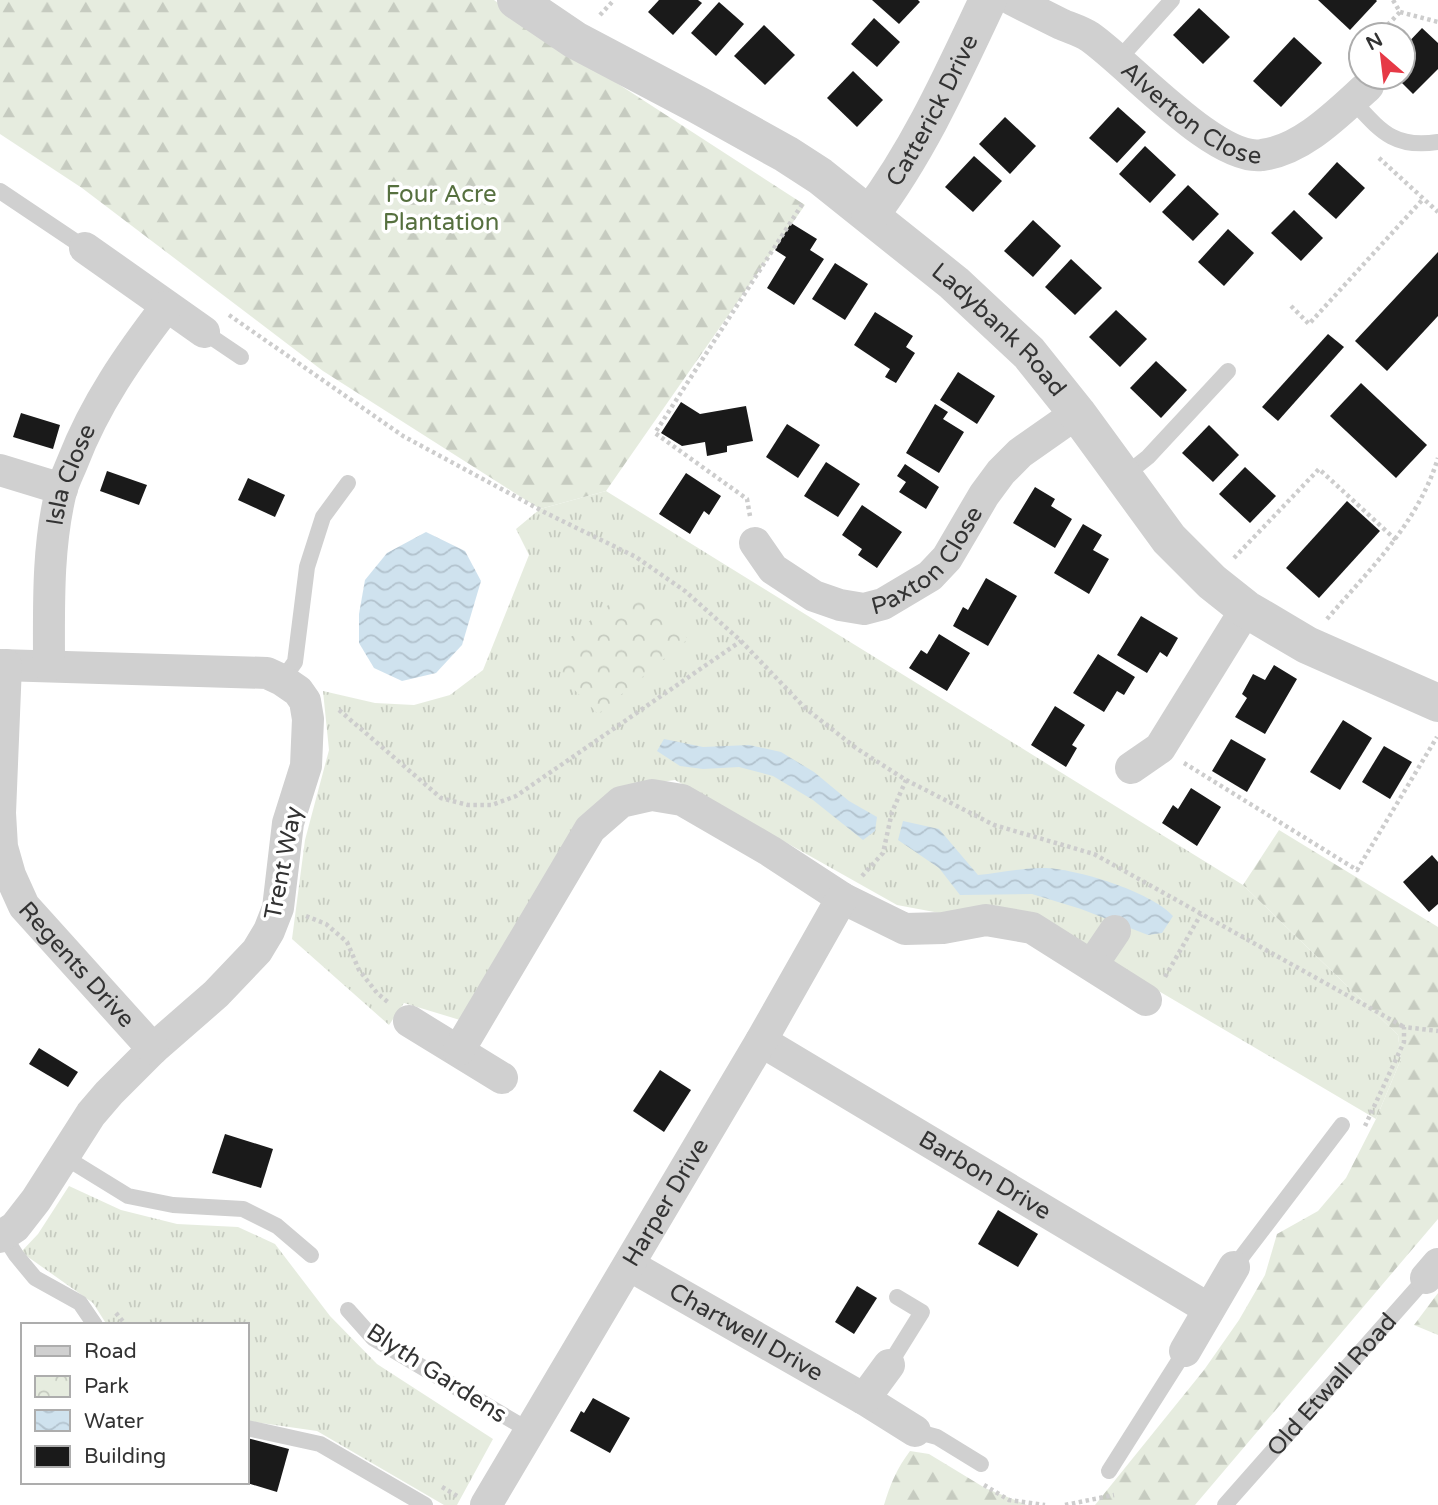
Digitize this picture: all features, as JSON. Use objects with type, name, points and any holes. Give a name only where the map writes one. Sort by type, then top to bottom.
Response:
[{"type":"street","name":"Ladybank Road","points":[[516,0],[575,40],[698,105],[820,176],[987,311],[1029,353],[1077,412],[1170,539],[1212,582],[1246,609],[1307,645],[1438,703]]},
{"type":"street","name":"Catterick Drive","points":[[870,215],[891,187],[923,131],[988,0]]},
{"type":"street","name":"Alverton Close","points":[[1013,0],[1087,35],[1184,118],[1239,153],[1261,156],[1283,150],[1303,138],[1360,93]]},
{"type":"street","points":[[85,248],[166,307],[216,323]]},
{"type":"street","name":"Isla Close","points":[[49,666],[49,583],[62,489],[82,438],[104,393],[166,307]]},
{"type":"street","name":"Paxton Close","points":[[755,542],[773,569],[814,596],[840,605],[864,609],[883,604],[930,576],[947,558],[1000,472],[1020,453],[1077,412]]},
{"type":"street","points":[[0,470],[62,489]]},
{"type":"street","points":[[1131,768],[1160,748],[1246,609]]},
{"type":"street","points":[[3,665],[267,673],[298,691],[305,701]]},
{"type":"street","name":"Regents Drive","points":[[3,665],[0,813],[5,876],[24,906],[153,1049]]},
{"type":"street","name":"Trent Way","points":[[2,1237],[15,1227],[36,1200],[91,1114],[109,1093],[153,1049],[216,994],[257,951],[269,931],[278,908],[288,822],[306,766],[308,719],[305,701]]},
{"type":"street","points":[[459,1050],[590,829],[621,802],[652,795],[682,800],[770,851],[842,898],[905,929],[943,928],[986,920],[1032,928],[1146,1000]]},
{"type":"street","name":"Harper Drive","points":[[486,1505],[761,1041],[842,898]]},
{"type":"street","points":[[1092,965],[1115,931]]},
{"type":"street","points":[[410,1021],[502,1078]]},
{"type":"street","name":"Barbon Drive","points":[[761,1041],[1209,1309]]},
{"type":"street","name":"Chartwell Drive","points":[[629,1265],[864,1399],[915,1432]]},
{"type":"street","points":[[1185,1351],[1234,1267]]},
{"type":"street","points":[[864,1399],[889,1365]]},
{"type":"lane","points":[[1119,60],[1172,0]]},
{"type":"lane","points":[[1360,93],[1385,135],[1407,143],[1438,142]]},
{"type":"lane","points":[[0,191],[85,248]]},
{"type":"lane","points":[[216,323],[241,357]]},
{"type":"lane","points":[[1124,477],[1148,457],[1228,371]]},
{"type":"lane","points":[[282,680],[295,662],[307,567],[323,517],[348,483]]},
{"type":"lane","points":[[1234,1267],[1342,1125]]},
{"type":"lane","points":[[63,1156],[128,1196],[173,1205],[243,1209],[277,1226],[311,1255]]},
{"type":"lane","points":[[2,1237],[35,1278],[80,1303],[94,1323]]},
{"type":"lane","name":"Old Etwall Road","points":[[1225,1505],[1432,1271]]},
{"type":"lane","points":[[889,1365],[922,1312],[897,1297]]},
{"type":"lane","name":"Blyth Gardens","points":[[348,1310],[373,1338],[530,1432]]},
{"type":"lane","points":[[1109,1471],[1185,1351]]},
{"type":"lane","points":[[248,1428],[320,1444],[425,1505]]},
{"type":"lane","points":[[915,1432],[937,1437],[981,1464]]},
{"type":"path","points":[[1393,0],[1400,12],[1438,22]]},
{"type":"path","points":[[1391,21],[1400,12]]},
{"type":"path","points":[[1376,155],[1438,212]]},
{"type":"path","points":[[755,542],[747,499],[655,433],[820,176]]},
{"type":"path","points":[[1291,306],[1309,324],[1424,198]]},
{"type":"path","points":[[216,323],[403,436],[546,513],[636,557],[685,591],[741,641],[805,708],[856,748],[906,780],[994,825],[1094,854],[1404,1027]]},
{"type":"path","points":[[1307,645],[1396,540],[1416,509],[1438,458]]},
{"type":"path","points":[[1212,582],[1318,469],[1396,540]]},
{"type":"path","points":[[305,701],[323,697],[441,798],[468,805],[492,805],[516,796],[741,641]]},
{"type":"path","points":[[1160,748],[1357,870],[1438,735]]},
{"type":"path","points":[[842,898],[883,853],[892,812],[906,780]]},
{"type":"path","points":[[278,908],[326,924],[346,942],[359,970],[377,993],[410,1021]]},
{"type":"path","points":[[1146,1000],[1160,987],[1201,914]]},
{"type":"green space","name":"Four Acre Plantation","points":[[0,0],[494,0],[538,32],[805,205],[606,491],[540,509],[323,371],[82,188],[0,134]]},
{"type":"green space","points":[[606,491],[1243,885],[1398,1035],[1401,1059],[1376,1119],[1047,922],[945,914],[897,905],[675,780],[620,788],[460,1020],[404,1003],[389,1025],[292,939],[305,840],[329,750],[323,691],[375,703],[414,705],[450,695],[483,670],[529,555],[516,529],[540,509]]},
{"type":"green space","points":[[621,594],[650,596],[688,639],[598,714],[560,675],[571,637]]},
{"type":"green space","points":[[1279,830],[1438,927],[1438,1219],[1195,1505],[1095,1505],[1204,1370],[1239,1320],[1265,1275],[1277,1234],[1318,1211],[1346,1178],[1376,1119],[1401,1059],[1398,1035],[1243,885]]},
{"type":"green space","points":[[69,1186],[121,1210],[177,1224],[238,1227],[275,1244],[330,1316],[377,1364],[493,1439],[457,1505],[444,1505],[317,1431],[248,1421],[248,1323],[106,1323],[93,1303],[21,1252],[38,1234]]},
{"type":"green space","points":[[1438,1293],[1438,1335],[1414,1325]]},
{"type":"green space","points":[[910,1451],[929,1454],[985,1488],[1027,1505],[884,1505],[894,1477]]},
{"type":"water","points":[[426,532],[465,551],[481,581],[462,645],[436,673],[402,681],[374,668],[359,643],[359,614],[365,580],[387,553]]},
{"type":"water","points":[[664,739],[703,747],[749,745],[781,752],[814,772],[849,801],[877,817],[875,831],[863,840],[813,800],[773,776],[739,767],[703,769],[680,766],[657,751]]},
{"type":"water","points":[[903,821],[939,829],[978,875],[1035,868],[1074,872],[1131,890],[1163,907],[1173,916],[1162,933],[1148,935],[1081,909],[1032,894],[960,895],[939,868],[898,840]]},
{"type":"building","points":[[659,0],[698,0],[702,3],[673,35],[648,12]]},
{"type":"building","points":[[872,0],[918,0],[920,2],[899,24]]},
{"type":"building","points":[[1318,0],[1377,1],[1358,21],[1347,21],[1347,27]]},
{"type":"building","points":[[719,2],[744,24],[716,56],[691,33]]},
{"type":"building","points":[[1199,8],[1230,37],[1203,64],[1173,35]]},
{"type":"building","points":[[874,18],[900,42],[877,67],[851,44]]},
{"type":"building","points":[[764,25],[795,55],[765,85],[734,56]]},
{"type":"building","points":[[1422,28],[1438,43],[1438,69],[1417,90],[1417,33]]},
{"type":"building","points":[[1294,37],[1322,63],[1281,107],[1253,81]]},
{"type":"building","points":[[853,71],[883,100],[857,127],[827,98]]},
{"type":"building","points":[[1118,107],[1146,132],[1117,163],[1089,138]]},
{"type":"building","points":[[1005,117],[1036,146],[1010,174],[979,144]]},
{"type":"building","points":[[1145,146],[1176,175],[1150,203],[1119,174]]},
{"type":"building","points":[[974,156],[1002,181],[973,212],[945,187]]},
{"type":"building","points":[[1337,162],[1365,188],[1336,219],[1308,194]]},
{"type":"building","points":[[1188,185],[1219,214],[1193,241],[1162,212]]},
{"type":"building","points":[[1294,210],[1323,238],[1301,261],[1271,233]]},
{"type":"building","points":[[1033,220],[1061,246],[1033,277],[1004,251]]},
{"type":"building","points":[[791,223],[817,239],[810,250],[824,259],[794,305],[767,288],[786,257],[775,250]]},
{"type":"building","points":[[1228,229],[1254,253],[1224,286],[1198,262]]},
{"type":"building","points":[[1438,252],[1438,316],[1387,371],[1355,341]]},
{"type":"building","points":[[1071,259],[1102,288],[1075,315],[1045,287]]},
{"type":"building","points":[[835,263],[868,284],[845,320],[812,299]]},
{"type":"building","points":[[1116,310],[1147,339],[1120,367],[1089,337]]},
{"type":"building","points":[[875,312],[913,336],[906,347],[915,353],[896,383],[885,377],[890,369],[854,345]]},
{"type":"building","points":[[1328,334],[1344,347],[1278,421],[1262,407]]},
{"type":"building","points":[[1156,361],[1187,390],[1161,418],[1130,388]]},
{"type":"building","points":[[958,372],[995,396],[977,424],[940,400]]},
{"type":"building","points":[[1361,383],[1427,445],[1396,478],[1330,416]]},
{"type":"building","points":[[681,402],[700,414],[746,406],[753,441],[727,446],[727,452],[707,456],[705,442],[682,446],[661,433]]},
{"type":"building","points":[[935,404],[948,412],[943,419],[964,432],[939,473],[906,453]]},
{"type":"building","points":[[21,413],[60,425],[53,449],[13,437]]},
{"type":"building","points":[[787,424],[820,445],[798,478],[766,457]]},
{"type":"building","points":[[1209,425],[1239,455],[1213,482],[1182,453]]},
{"type":"building","points":[[826,462],[860,484],[838,517],[804,496]]},
{"type":"building","points":[[905,464],[939,487],[926,509],[899,492],[906,482],[897,476]]},
{"type":"building","points":[[1245,467],[1276,496],[1250,523],[1219,494]]},
{"type":"building","points":[[107,471],[147,485],[139,505],[100,491]]},
{"type":"building","points":[[686,473],[721,496],[709,515],[704,511],[690,534],[659,514]]},
{"type":"building","points":[[248,478],[285,495],[275,517],[238,500]]},
{"type":"building","points":[[1035,487],[1055,499],[1051,506],[1072,519],[1055,548],[1013,523]]},
{"type":"building","points":[[1347,501],[1380,531],[1319,598],[1286,568]]},
{"type":"building","points":[[862,505],[902,532],[877,568],[858,555],[862,549],[842,535]]},
{"type":"building","points":[[1083,524],[1102,535],[1093,550],[1109,559],[1089,594],[1054,573]]},
{"type":"building","points":[[986,578],[1017,596],[988,646],[953,626],[963,607],[968,610]]},
{"type":"building","points":[[1141,616],[1178,638],[1167,657],[1160,652],[1147,673],[1117,655]]},
{"type":"building","points":[[939,634],[970,653],[947,691],[909,668],[921,650],[927,654]]},
{"type":"building","points":[[1098,654],[1135,677],[1124,695],[1117,691],[1104,712],[1073,693]]},
{"type":"building","points":[[1274,665],[1297,679],[1265,734],[1235,717],[1247,698],[1242,694],[1253,674],[1265,680]]},
{"type":"building","points":[[1055,706],[1085,725],[1072,745],[1077,748],[1066,767],[1031,745]]},
{"type":"building","points":[[1343,720],[1372,738],[1340,790],[1310,772]]},
{"type":"building","points":[[1231,739],[1266,759],[1247,792],[1212,771]]},
{"type":"building","points":[[1384,746],[1412,762],[1390,799],[1362,782]]},
{"type":"building","points":[[1191,788],[1221,807],[1197,846],[1162,823],[1173,805],[1178,809]]},
{"type":"building","points":[[1432,855],[1438,862],[1438,904],[1429,912],[1403,882]]},
{"type":"building","points":[[39,1048],[78,1072],[68,1087],[29,1064]]},
{"type":"building","points":[[660,1070],[691,1090],[664,1132],[633,1111]]},
{"type":"building","points":[[225,1134],[273,1149],[261,1188],[212,1173]]},
{"type":"building","points":[[998,1210],[1038,1234],[1018,1267],[978,1244]]},
{"type":"building","points":[[857,1286],[877,1298],[854,1334],[835,1322]]},
{"type":"building","points":[[593,1398],[630,1418],[610,1453],[570,1431],[581,1411],[584,1413]]},
{"type":"building","points":[[248,1438],[289,1449],[277,1492],[248,1483]]}]
